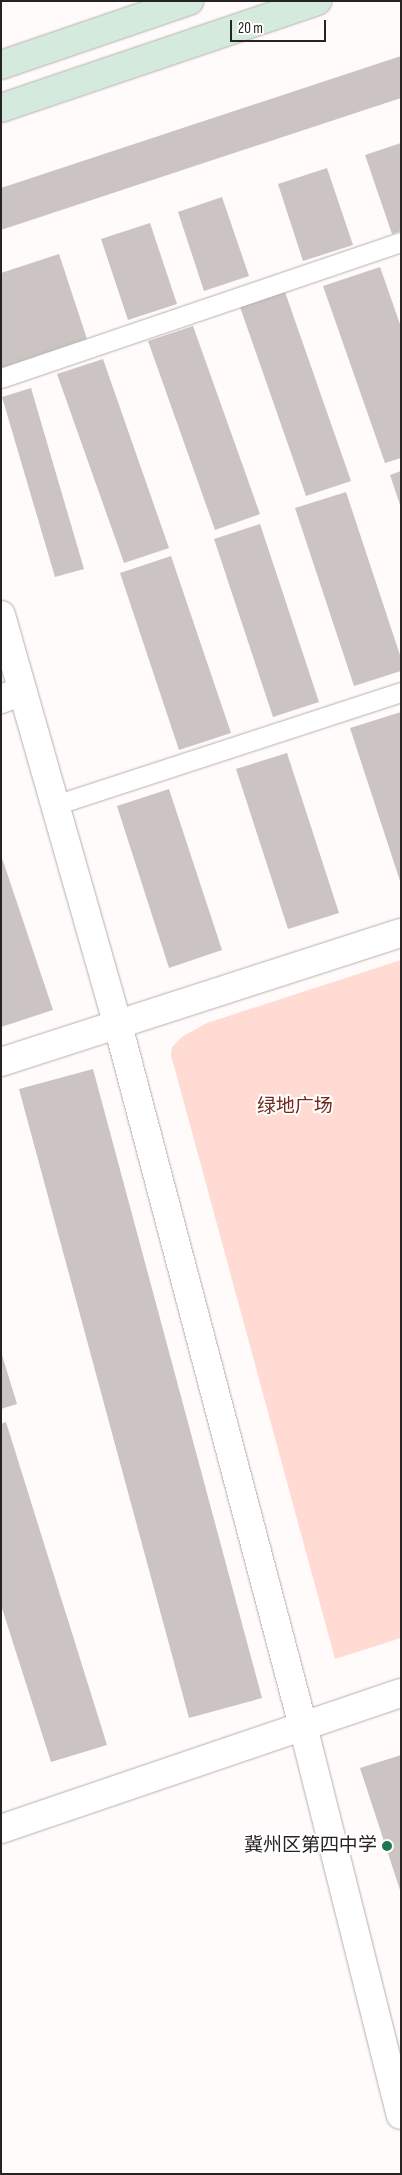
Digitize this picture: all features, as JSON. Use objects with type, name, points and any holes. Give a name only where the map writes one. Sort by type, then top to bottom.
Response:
[{"type":"main road","points":[[1,65],[189,1]]},
{"type":"main road","points":[[1,108],[317,1]]},
{"type":"street","points":[[1,615],[12,695],[55,805],[118,1025],[303,1726],[401,2115]]},
{"type":"street","points":[[1,1062],[401,933]]},
{"type":"street","points":[[1,1829],[401,1693]]},
{"type":"lane","points":[[1,378],[401,242]]},
{"type":"lane","points":[[55,805],[401,692]]},
{"type":"green space","name":"绿地广场","points":[[401,960],[401,1638],[335,1659],[171,1055],[172,1047],[183,1036],[207,1023]]},
{"type":"building","points":[[401,56],[401,98],[1,230],[1,188]]},
{"type":"building","points":[[401,143],[401,231],[392,234],[365,155]]},
{"type":"building","points":[[327,168],[353,245],[303,261],[278,184]]},
{"type":"building","points":[[222,197],[249,276],[204,291],[178,212]]},
{"type":"building","points":[[150,223],[177,304],[128,320],[101,239]]},
{"type":"building","points":[[59,254],[87,339],[1,368],[1,273]]},
{"type":"building","points":[[380,267],[401,327],[401,458],[385,463],[323,286]]},
{"type":"building","points":[[285,292],[351,481],[306,496],[240,307]]},
{"type":"building","points":[[193,326],[260,514],[215,530],[148,341]]},
{"type":"building","points":[[103,359],[169,548],[124,563],[57,374]]},
{"type":"building","points":[[31,388],[84,569],[55,577],[2,397]]},
{"type":"building","points":[[401,471],[401,504],[400,505],[390,475]]},
{"type":"building","points":[[346,492],[401,658],[401,671],[354,686],[295,508]]},
{"type":"building","points":[[260,524],[319,702],[273,717],[214,539]]},
{"type":"building","points":[[171,556],[231,733],[179,750],[120,573]]},
{"type":"building","points":[[401,712],[401,881],[400,881],[350,728]]},
{"type":"building","points":[[287,753],[339,913],[288,929],[236,769]]},
{"type":"building","points":[[169,789],[222,950],[169,968],[117,806]]},
{"type":"building","points":[[1,855],[53,1010],[1,1027]]},
{"type":"building","points":[[93,1069],[262,1698],[189,1718],[19,1089]]},
{"type":"building","points":[[1,1356],[17,1404],[1,1409]]},
{"type":"building","points":[[6,1422],[107,1745],[51,1762],[1,1605],[1,1424]]},
{"type":"building","points":[[401,1755],[401,1890],[400,1890],[360,1768]]},
{"type":"place","name":"冀州区第四中学","points":[[387,1846]]}]
